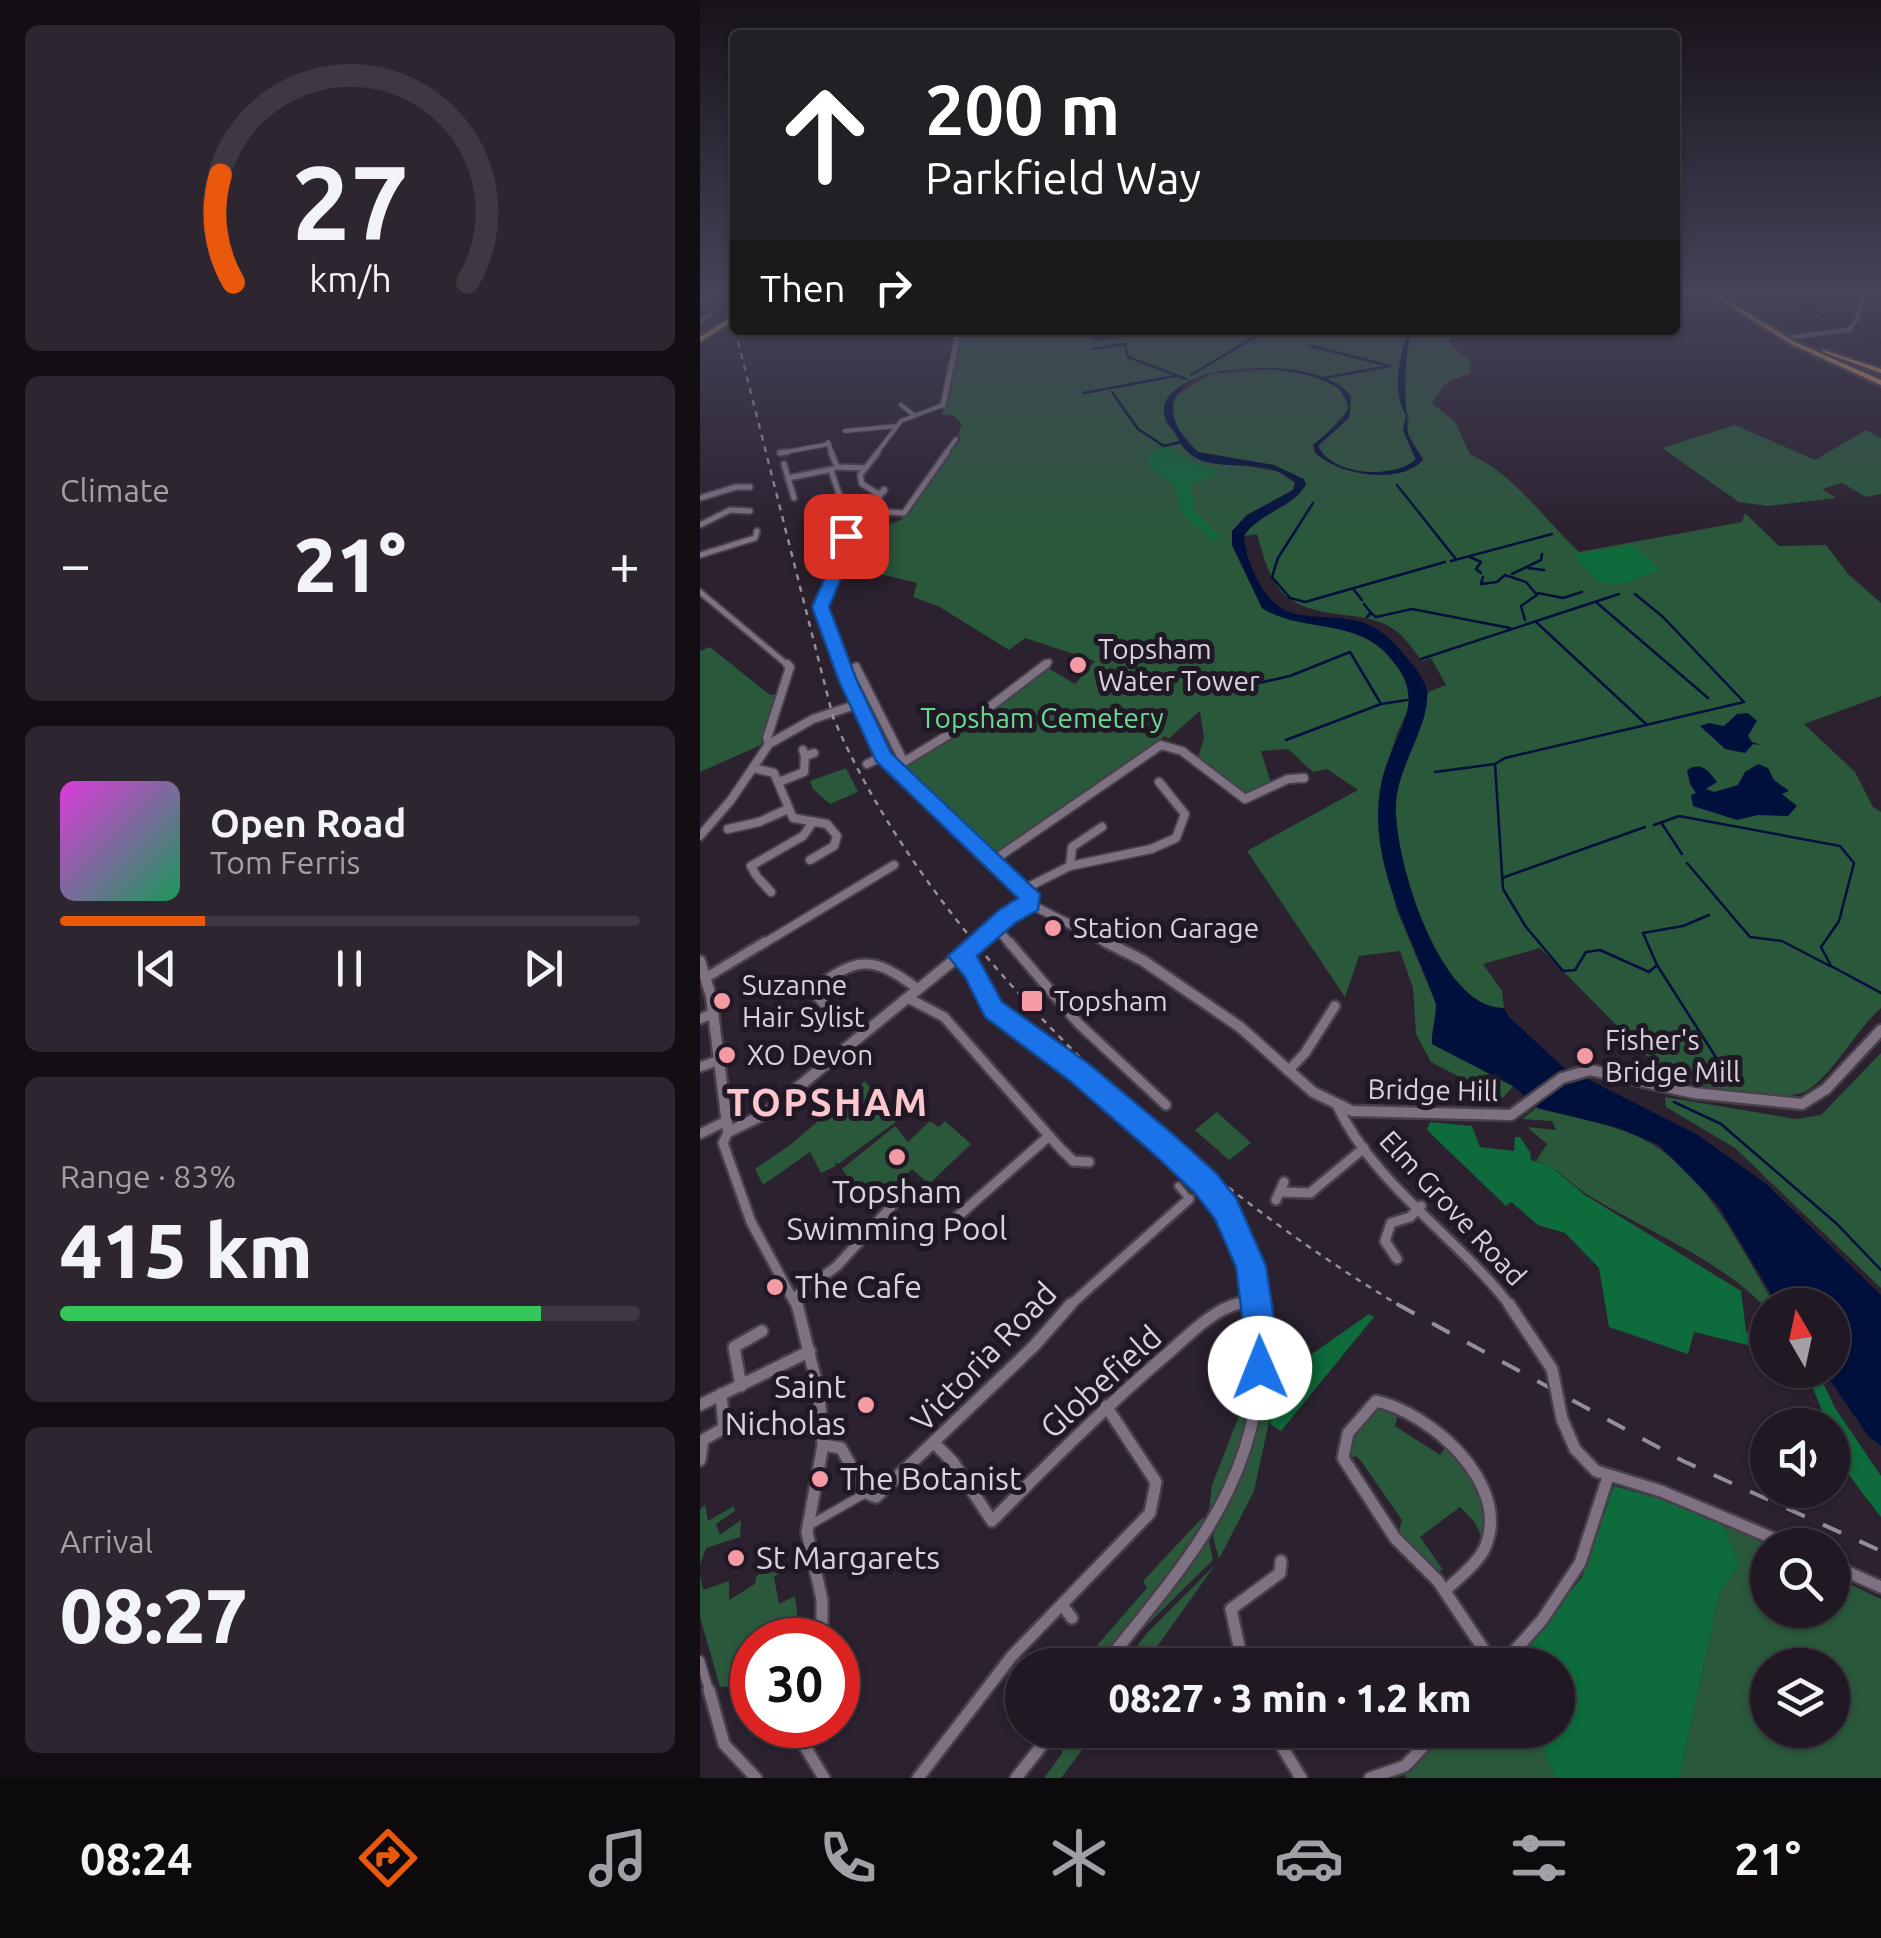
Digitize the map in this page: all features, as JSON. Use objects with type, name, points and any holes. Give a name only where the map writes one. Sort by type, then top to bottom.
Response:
[{"type":"street","points":[[700,1134],[765,1114],[996,927],[1030,904],[1026,888],[883,756],[858,704],[821,607],[850,528],[882,493],[860,482],[865,468],[897,426],[914,414],[943,404],[950,373]]},
{"type":"street","points":[[901,405],[914,414]]},
{"type":"street","points":[[845,430],[897,426]]},
{"type":"street","points":[[865,512],[904,512],[956,439]]},
{"type":"street","points":[[780,453],[829,443],[840,497],[810,510]]},
{"type":"street","points":[[784,464],[794,498]]},
{"type":"street","points":[[788,478],[834,468],[865,468]]},
{"type":"street","points":[[700,498],[748,484]]},
{"type":"street","points":[[706,522],[722,512],[748,508]]},
{"type":"street","points":[[836,573],[824,570],[823,565],[841,531],[850,528]]},
{"type":"street","points":[[700,555],[718,553],[752,539],[757,531]]},
{"type":"street","points":[[700,592],[790,666],[767,738],[769,744]]},
{"type":"street","points":[[894,768],[974,719],[1048,662]]},
{"type":"street","points":[[856,666],[904,762]]},
{"type":"street","points":[[700,836],[769,744],[813,719],[858,704]]},
{"type":"street","points":[[994,860],[1165,744],[1181,748],[1222,787],[1245,800],[1287,778],[1304,778]]},
{"type":"street","points":[[778,782],[804,772],[807,753]]},
{"type":"street","points":[[867,764],[883,756]]},
{"type":"street","points":[[753,768],[771,771],[795,820],[827,824],[838,839],[816,860]]},
{"type":"street","points":[[1026,888],[1070,866],[1151,849],[1179,836],[1185,814],[1159,782]]},
{"type":"street","points":[[728,828],[759,822],[788,809]]},
{"type":"street","points":[[771,892],[750,866],[803,836],[812,822]]},
{"type":"street","points":[[1070,866],[1072,847],[1102,827]]},
{"type":"street","points":[[707,977],[894,865]]},
{"type":"street","name":"Elm Grove Road","points":[[1030,904],[1142,960],[1240,1027],[1288,1071],[1337,1105],[1364,1148],[1503,1297],[1552,1370],[1562,1419],[1584,1462],[1608,1477]]},
{"type":"street","points":[[996,927],[1078,1023],[1166,1104]]},
{"type":"street","points":[[960,956],[974,970],[994,1009],[1129,1115],[1206,1183],[1226,1208],[1251,1266],[1260,1358],[1253,1424],[1223,1505],[1202,1542],[1118,1648]]},
{"type":"street","points":[[700,961],[714,1014],[726,1127],[724,1143],[752,1222],[795,1297],[819,1393],[823,1446],[807,1527],[822,1618]]},
{"type":"street","points":[[826,1006],[811,990],[842,968],[868,961],[886,965],[918,989]]},
{"type":"street","points":[[908,998],[944,1017],[1073,1161],[1089,1162]]},
{"type":"street","points":[[1288,1071],[1305,1053],[1335,1006]]},
{"type":"street","points":[[700,1019],[714,1014]]},
{"type":"street","name":"Bridge Hill","points":[[1337,1105],[1352,1111],[1511,1115],[1571,1074],[1597,1071],[1694,1093],[1802,1104],[1826,1089],[1881,1030]]},
{"type":"street","points":[[700,1068],[717,1061]]},
{"type":"street","points":[[958,1217],[1049,1136]]},
{"type":"street","points":[[1281,1192],[1310,1193],[1364,1148]]},
{"type":"street","points":[[1178,1186],[1189,1199]]},
{"type":"street","name":"Victoria Road","points":[[866,1493],[876,1497],[1056,1324],[1077,1297],[1189,1199]]},
{"type":"street","points":[[1396,1259],[1385,1241],[1390,1223],[1410,1217],[1420,1206]]},
{"type":"street","points":[[795,1297],[837,1266],[891,1207]]},
{"type":"street","name":"Globefield","points":[[934,1443],[953,1462],[992,1521],[1106,1406],[1226,1307],[1257,1300]]},
{"type":"street","points":[[741,1386],[734,1350],[762,1330]]},
{"type":"street","points":[[700,1405],[810,1352]]},
{"type":"street","points":[[700,1460],[703,1440],[724,1428],[721,1394]]},
{"type":"street","points":[[1445,1591],[1485,1550],[1492,1525],[1490,1508],[1472,1467],[1456,1447],[1388,1402],[1376,1401],[1348,1432],[1343,1458],[1395,1538],[1445,1591],[1486,1648]]},
{"type":"street","points":[[918,1778],[979,1696],[1150,1513],[1156,1499],[1156,1482],[1106,1406]]},
{"type":"street","points":[[807,1527],[866,1493],[841,1448],[823,1446]]},
{"type":"street","points":[[1515,1648],[1542,1620],[1580,1562],[1608,1477],[1678,1498],[1750,1529]]},
{"type":"street","points":[[1240,1648],[1230,1609],[1280,1573],[1281,1561]]},
{"type":"street","points":[[1850,1573],[1881,1588]]},
{"type":"street","points":[[1062,1604],[1072,1618]]},
{"type":"street","points":[[700,1660],[724,1744],[756,1778]]},
{"type":"street","points":[[806,1748],[824,1778]]},
{"type":"street","points":[[1016,1778],[1040,1748]]},
{"type":"street","points":[[1283,1748],[1302,1778]]},
{"type":"street","points":[[1370,1778],[1405,1766],[1422,1748]]},
{"type":"green space","name":"Topsham Cemetery","points":[[954,373],[1211,373],[1190,381],[1167,399],[1165,421],[1194,457],[1277,471],[1295,483],[1293,490],[1247,515],[1232,531],[1232,546],[1262,608],[1359,633],[1383,650],[1409,681],[1412,700],[1396,736],[1380,791],[1380,836],[1396,908],[1436,1004],[1432,1044],[1513,1086],[1502,1099],[1431,1062],[1416,1034],[1413,988],[1400,951],[1359,956],[1345,997],[1247,851],[1358,790],[1327,769],[1313,772],[1288,749],[1261,751],[1271,783],[1246,795],[1234,791],[1197,760],[1204,738],[1200,711],[1168,739],[1165,736],[998,853],[901,766],[982,716],[1046,667],[1075,684],[1095,661],[1025,638],[1009,650],[938,606],[913,597],[917,583],[843,565],[848,541],[903,519],[899,516],[908,511],[961,438],[957,436],[962,425],[954,416],[942,414]]},
{"type":"green space","points":[[1399,373],[1399,398],[1406,415],[1403,430],[1416,461],[1393,470],[1363,472],[1336,464],[1325,456],[1318,446],[1350,415],[1351,397],[1334,382],[1324,380],[1345,393],[1348,409],[1313,450],[1336,466],[1366,474],[1383,475],[1412,468],[1423,460],[1407,431],[1404,373],[1471,373],[1446,383],[1432,403],[1455,422],[1470,454],[1515,486],[1579,552],[1742,522],[1745,513],[1779,546],[1826,545],[1849,575],[1881,603],[1881,696],[1804,724],[1855,772],[1873,807],[1881,812],[1881,1008],[1818,1082],[1796,1094],[1759,1095],[1715,1088],[1664,1073],[1540,948],[1483,964],[1502,991],[1504,1008],[1481,1002],[1460,984],[1425,927],[1397,828],[1401,775],[1428,692],[1446,685],[1431,658],[1422,661],[1403,637],[1381,622],[1311,609],[1286,596],[1277,586],[1257,534],[1244,536],[1257,520],[1306,485],[1274,465],[1198,452],[1175,425],[1171,412],[1174,397],[1210,374]]},
{"type":"green space","points":[[1735,425],[1815,460],[1866,430],[1881,438],[1881,494],[1866,497],[1842,483],[1822,489],[1836,498],[1768,506],[1739,502],[1662,448]]},
{"type":"green space","points":[[1169,447],[1192,463],[1218,470],[1216,475],[1191,485],[1195,512],[1220,538],[1214,540],[1184,516],[1173,484],[1151,469],[1147,459],[1153,450]]},
{"type":"green space","points":[[1634,545],[1660,570],[1622,583],[1603,583],[1575,554]]},
{"type":"green space","points":[[710,647],[770,695],[778,694],[761,745],[700,772],[700,651]]},
{"type":"green space","points":[[846,768],[858,792],[830,804],[810,781]]},
{"type":"green space","points":[[1881,1053],[1881,1288],[1735,1148],[1666,1107],[1665,1097],[1796,1119],[1821,1115]]},
{"type":"green space","points":[[865,1081],[896,1122],[838,1164],[835,1162],[836,1166],[821,1173],[810,1152],[763,1185],[755,1169],[790,1145]]},
{"type":"green space","points":[[1536,1108],[1633,1134],[1661,1150],[1680,1165],[1712,1202],[1765,1288],[1750,1288],[1750,1294],[1704,1260],[1611,1209],[1551,1167],[1536,1161],[1547,1144],[1527,1127],[1556,1130],[1552,1121],[1522,1119]]},
{"type":"green space","points":[[1217,1112],[1251,1143],[1229,1160],[1195,1130]]},
{"type":"green space","points":[[930,1121],[939,1127],[945,1121],[971,1144],[929,1184],[912,1169],[869,1207],[842,1169],[895,1126],[908,1142]]},
{"type":"green space","points":[[1430,1122],[1472,1126],[1480,1147],[1514,1151],[1515,1137],[1520,1137],[1531,1160],[1550,1166],[1585,1195],[1741,1291],[1750,1346],[1694,1332],[1688,1354],[1609,1327],[1599,1268],[1565,1233],[1538,1225],[1511,1202],[1506,1206],[1427,1130]]},
{"type":"green space","points":[[1369,1314],[1374,1317],[1281,1431],[1270,1424],[1279,1377]]},
{"type":"green space","points":[[1251,1345],[1252,1390],[1243,1434],[1208,1518],[1212,1485],[1239,1416]]},
{"type":"green space","points":[[1281,1366],[1254,1491],[1219,1559],[1213,1536],[1246,1464],[1261,1416],[1267,1372]]},
{"type":"green space","points":[[1813,1388],[1826,1388],[1835,1408],[1821,1408]]},
{"type":"green space","points":[[1379,1406],[1398,1414],[1395,1426],[1440,1455],[1447,1446],[1482,1498],[1481,1535],[1460,1507],[1420,1537],[1443,1570],[1438,1571],[1398,1535],[1402,1520],[1361,1461],[1356,1456],[1348,1459],[1346,1443]]},
{"type":"green space","points":[[1850,1430],[1881,1476],[1881,1517],[1850,1474]]},
{"type":"green space","points":[[1614,1486],[1689,1507],[1722,1521],[1739,1565],[1720,1591],[1679,1778],[1555,1778],[1543,1748],[1575,1748],[1575,1648],[1526,1648],[1582,1577]]},
{"type":"green space","points":[[705,1505],[708,1521],[734,1506],[735,1511],[716,1524],[720,1535],[741,1520],[740,1537],[706,1548],[700,1565],[700,1509]]},
{"type":"green space","points":[[1203,1517],[1205,1525],[1109,1648],[1095,1648],[1147,1588],[1143,1581]]},
{"type":"green space","points":[[1722,1521],[1750,1536],[1750,1628],[1850,1628],[1850,1584],[1881,1599],[1881,1778],[1679,1778],[1720,1591],[1739,1565]]},
{"type":"green space","points":[[1209,1541],[1213,1560],[1138,1634]]},
{"type":"green space","points":[[777,1553],[780,1573],[774,1577],[779,1604],[795,1596],[798,1618],[730,1618],[730,1686],[720,1687],[700,1617],[700,1574],[703,1590],[729,1581],[729,1600],[755,1584],[756,1577],[766,1568],[767,1556]]},
{"type":"green space","points":[[1215,1565],[1156,1648],[1135,1648]]},
{"type":"green space","points":[[1062,1748],[1084,1748],[1061,1778],[1044,1778],[1062,1754]]},
{"type":"green space","points":[[1430,1748],[1543,1748],[1555,1778],[1406,1778],[1404,1774]]},
{"type":"water","points":[[1297,373],[1316,375],[1337,384],[1351,397],[1349,418],[1318,446],[1325,456],[1349,469],[1379,472],[1406,466],[1416,459],[1403,430],[1406,415],[1398,388],[1399,373],[1406,373],[1408,436],[1423,460],[1413,468],[1385,475],[1355,472],[1327,461],[1316,454],[1313,445],[1343,419],[1349,406],[1339,388]]},
{"type":"water","points":[[1193,380],[1176,397],[1174,419],[1198,452],[1274,465],[1304,479],[1306,484],[1301,492],[1258,521],[1244,536],[1250,563],[1267,595],[1289,612],[1345,619],[1375,628],[1398,648],[1425,683],[1424,717],[1398,787],[1397,825],[1411,890],[1440,957],[1459,984],[1481,1002],[1504,1008],[1562,1066],[1698,1135],[1765,1183],[1881,1295],[1881,1446],[1869,1437],[1835,1388],[1850,1388],[1850,1288],[1768,1288],[1718,1205],[1659,1145],[1619,1128],[1539,1108],[1513,1086],[1432,1044],[1436,1004],[1386,873],[1378,818],[1385,769],[1405,718],[1407,687],[1399,670],[1371,641],[1262,608],[1232,544],[1232,531],[1247,515],[1293,490],[1295,483],[1272,469],[1216,464],[1189,453],[1168,423],[1164,410],[1167,399]]},
{"type":"water","points":[[1748,713],[1757,721],[1748,736],[1762,745],[1753,744],[1745,753],[1725,749],[1700,726],[1724,726],[1737,714]]},
{"type":"water","points":[[1758,764],[1768,768],[1774,780],[1789,791],[1782,794],[1797,806],[1788,816],[1758,815],[1737,820],[1693,806],[1691,795],[1696,793],[1687,770],[1701,767],[1708,771],[1717,782],[1706,789],[1714,792],[1738,785],[1745,772]]},
{"type":"waterway","points":[[1170,373],[1186,379]]},
{"type":"waterway","points":[[1324,378],[1352,373]]},
{"type":"waterway","points":[[1084,393],[1175,376]]},
{"type":"waterway","points":[[1112,392],[1138,429],[1164,446],[1181,442]]},
{"type":"waterway","points":[[1397,485],[1455,558]]},
{"type":"waterway","points":[[1313,503],[1278,558],[1272,577],[1290,598],[1305,602],[1445,562]]},
{"type":"waterway","points":[[1451,561],[1552,534]]},
{"type":"waterway","points":[[1512,574],[1541,560],[1542,554]]},
{"type":"waterway","points":[[1470,557],[1481,562],[1476,569],[1481,573]]},
{"type":"waterway","points":[[1528,568],[1544,570]]},
{"type":"waterway","points":[[1483,577],[1481,584],[1497,582],[1505,575],[1526,582],[1537,595],[1521,606],[1525,620]]},
{"type":"waterway","points":[[1354,590],[1362,600]]},
{"type":"waterway","points":[[1538,593],[1563,598],[1582,592]]},
{"type":"waterway","points":[[1535,621],[1619,594]]},
{"type":"waterway","points":[[1635,594],[1663,617],[1744,702],[1647,725]]},
{"type":"waterway","points":[[1596,602],[1708,698]]},
{"type":"waterway","points":[[1364,604],[1371,613]]},
{"type":"waterway","points":[[1371,613],[1376,617],[1412,609],[1510,628]]},
{"type":"waterway","points":[[1367,617],[1371,613]]},
{"type":"waterway","points":[[1421,659],[1535,621]]},
{"type":"waterway","points":[[1535,621],[1647,725]]},
{"type":"waterway","points":[[1254,684],[1290,676],[1350,652],[1381,704]]},
{"type":"waterway","points":[[1381,704],[1407,700]]},
{"type":"waterway","points":[[1286,740],[1381,704]]},
{"type":"waterway","points":[[1495,764],[1505,758],[1647,725]]},
{"type":"waterway","points":[[1435,772],[1495,764]]},
{"type":"waterway","points":[[1495,764],[1502,878]]},
{"type":"waterway","points":[[1654,825],[1679,816],[1840,846],[1854,863],[1839,921],[1821,947],[1831,966],[1881,993]]},
{"type":"waterway","points":[[1662,824],[1682,854]]},
{"type":"waterway","points":[[1502,878],[1645,827]]},
{"type":"waterway","points":[[1687,863],[1750,937],[1782,941],[1830,966]]},
{"type":"waterway","points":[[1502,878],[1503,889],[1526,927],[1563,971],[1575,970],[1586,952],[1600,950],[1649,972],[1657,965]]},
{"type":"waterway","points":[[1657,965],[1643,933],[1683,926],[1709,915]]},
{"type":"waterway","points":[[1657,965],[1724,1070]]},
{"type":"waterway","points":[[1674,1102],[1721,1124],[1837,1224],[1881,1270]]},
{"type":"railway","points":[[746,373],[833,717],[877,804],[934,890],[1000,972],[1074,1051],[1153,1125],[1236,1193],[1399,1305]]},
{"type":"railway","points":[[1399,1305],[1683,1461],[1881,1551]]},
{"type":"place","name":"Topsham Water Tower","points":[[1078,665]]},
{"type":"place","name":"Station Garage","points":[[1053,928]]},
{"type":"place","name":"Suzanne Hair Sylist","points":[[722,1001]]},
{"type":"place","name":"Topsham","points":[[1032,1001]]},
{"type":"place","name":"XO Devon","points":[[727,1055]]},
{"type":"place","name":"Fisher's Bridge Mill","points":[[1585,1056]]},
{"type":"place","name":"Topsham Swimming Pool","points":[[897,1157]]},
{"type":"place","name":"The Cafe","points":[[775,1287]]},
{"type":"place","name":"Saint Nicholas","points":[[866,1405]]},
{"type":"place","name":"The Botanist","points":[[820,1479]]},
{"type":"place","name":"St Margarets","points":[[736,1558]]},
{"type":"district","name":"TOPSHAM","points":[[828,1103]]},
{"type":"route","points":[[846,536],[821,607],[868,727],[894,768],[1029,894],[1030,904],[1007,916],[960,956],[974,970],[985,998],[1005,1020],[1079,1072],[1206,1183],[1226,1208],[1251,1266],[1261,1339],[1260,1368]]}]
